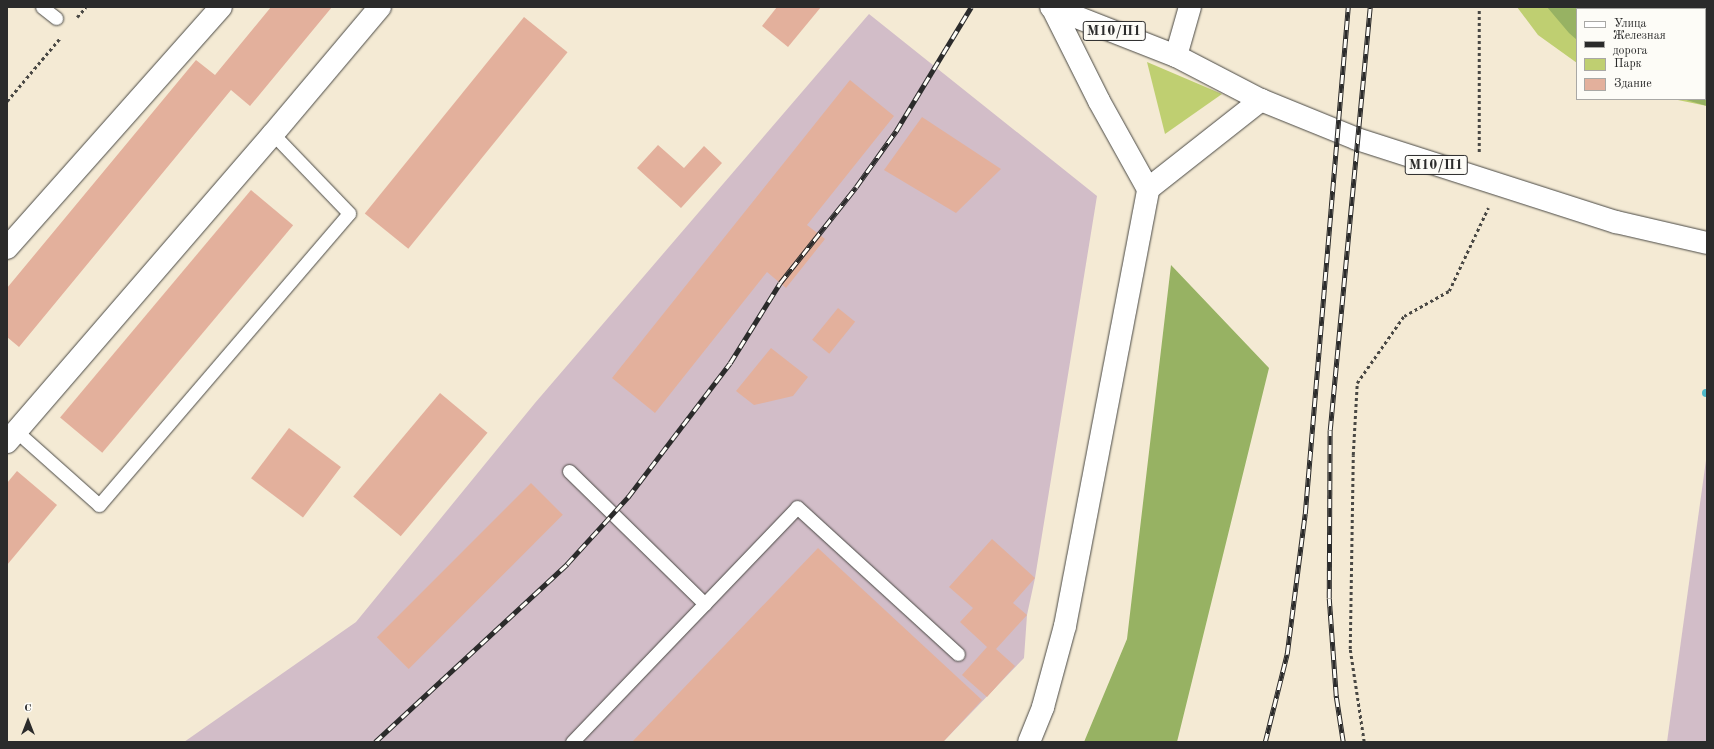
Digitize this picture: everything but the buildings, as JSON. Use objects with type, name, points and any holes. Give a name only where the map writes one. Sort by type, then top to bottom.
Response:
[{"type":"street","points":[[7,248],[221,7]]},
{"type":"street","points":[[12,437],[273,134],[380,7]]},
{"type":"street","points":[[1029,742],[1043,707],[1065,626],[1148,189],[1099,100],[1051,7]]},
{"type":"street","name":"М10/П1","points":[[1051,7],[1176,56],[1261,100],[1357,139],[1616,222],[1707,243]]},
{"type":"street","points":[[1176,56],[1190,7]]},
{"type":"street","points":[[1148,189],[1261,100]]},
{"type":"lane","points":[[42,7],[56,18]]},
{"type":"lane","points":[[12,437],[99,505],[349,214],[273,134]]},
{"type":"lane","points":[[569,471],[705,604]]},
{"type":"lane","points":[[572,742],[797,507],[958,654]]},
{"type":"path","points":[[76,19],[86,7]]},
{"type":"path","points":[[1364,742],[1350,649],[1353,455],[1357,383],[1404,316],[1449,291],[1491,203],[1479,179],[1479,7]]},
{"type":"path","points":[[7,100],[61,36]]},
{"type":"shaded area","points":[[869,14],[1097,196],[1035,578],[1027,615],[1024,658],[943,742],[184,742],[356,622],[535,403]]},
{"type":"shaded area","points":[[1707,453],[1707,742],[1667,742]]},
{"type":"green space","points":[[1517,7],[1707,7],[1707,106],[1678,100],[1706,100],[1706,8],[1576,8],[1576,62],[1538,35]]},
{"type":"green space","points":[[1547,7],[1707,7],[1707,106],[1686,100],[1706,100],[1706,8],[1576,8],[1576,39]]},
{"type":"green space","points":[[1147,62],[1222,94],[1165,134]]},
{"type":"green space","points":[[1171,265],[1269,368],[1177,742],[1084,742],[1127,639]]},
{"type":"railway","points":[[375,742],[567,564],[628,497],[730,363],[780,283],[856,187],[896,131],[971,7]]},
{"type":"railway","points":[[1265,742],[1287,654],[1305,514],[1348,7]]},
{"type":"railway","points":[[1343,742],[1336,696],[1329,598],[1330,430],[1370,7]]}]
